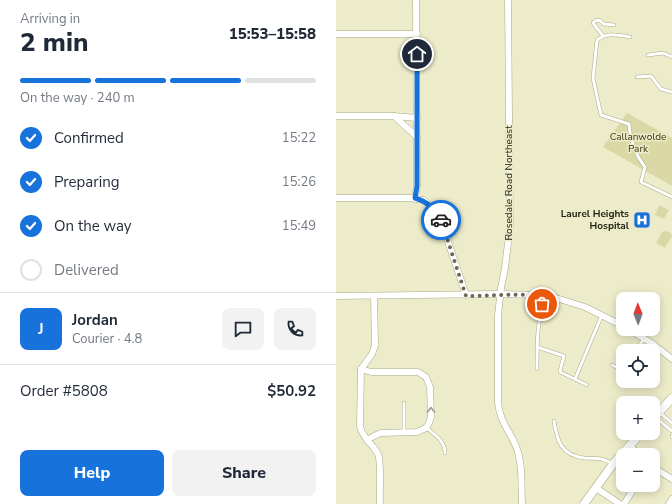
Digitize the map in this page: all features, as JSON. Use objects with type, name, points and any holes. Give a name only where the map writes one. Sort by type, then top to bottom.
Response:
[{"type":"main road","points":[[660,412],[672,398]]},
{"type":"main road","points":[[629,448],[635,440]]},
{"type":"main road","points":[[584,504],[616,462]]},
{"type":"street","points":[[415,198],[417,186],[416,0]]},
{"type":"street","name":"Rosedale Road Northeast","points":[[508,0],[510,226],[498,294],[499,410],[502,422],[518,453],[521,466],[522,504]]},
{"type":"street","points":[[336,34],[417,34]]},
{"type":"street","points":[[336,116],[394,116],[417,118]]},
{"type":"street","points":[[394,116],[417,138]]},
{"type":"street","points":[[336,198],[415,198],[423,200],[431,206],[440,218],[466,296]]},
{"type":"street","points":[[336,296],[466,296],[498,294],[544,296],[585,307],[616,322]]},
{"type":"street","points":[[374,296],[375,346],[372,354],[361,369],[360,426],[362,434],[376,451],[379,459],[380,504]]},
{"type":"street","points":[[639,336],[672,359]]},
{"type":"street","points":[[361,369],[371,372],[418,372],[426,377],[430,387],[431,417],[426,427],[417,432],[382,433],[367,440]]},
{"type":"street","points":[[660,471],[672,478]]},
{"type":"street","points":[[596,488],[620,504]]},
{"type":"street","points":[[624,504],[632,492]]},
{"type":"street","points":[[669,504],[672,499]]},
{"type":"lane","points":[[603,36],[593,24],[595,21],[599,20],[604,24],[614,25]]},
{"type":"lane","points":[[630,37],[610,34],[603,36],[598,40],[593,78],[601,115],[629,124],[632,143],[637,156],[645,167],[641,182],[672,197]]},
{"type":"lane","points":[[648,55],[663,52],[672,57]]},
{"type":"lane","points":[[637,77],[650,76],[661,89],[672,92]]},
{"type":"lane","points":[[537,368],[539,315],[544,296]]},
{"type":"lane","points":[[575,379],[602,315]]},
{"type":"lane","points":[[640,344],[644,339]]},
{"type":"lane","points":[[537,347],[564,356],[560,372],[587,385]]},
{"type":"lane","points":[[612,365],[616,367]]},
{"type":"lane","points":[[404,403],[404,432]]},
{"type":"lane","points":[[660,418],[672,423]]},
{"type":"lane","points":[[660,420],[672,431]]},
{"type":"lane","points":[[554,421],[556,436],[564,450],[578,457],[601,458],[613,464]]},
{"type":"lane","points":[[426,427],[442,442],[445,446],[445,452]]},
{"type":"green space","name":"Callanwolde Park","points":[[627,113],[672,138],[672,186],[603,147]]},
{"type":"green space","points":[[659,205],[669,210],[664,219],[655,215]]},
{"type":"green space","points":[[665,231],[671,233],[672,236],[665,248],[656,243],[662,232]]},
{"type":"way so far","points":[[441,220],[466,296],[500,294],[536,295],[544,296],[542,304]]},
{"type":"place","name":"Laurel Heights Hospital","points":[[642,220]]},
{"type":"route","points":[[417,54],[417,186],[415,198],[423,200],[431,206],[441,220]]}]
